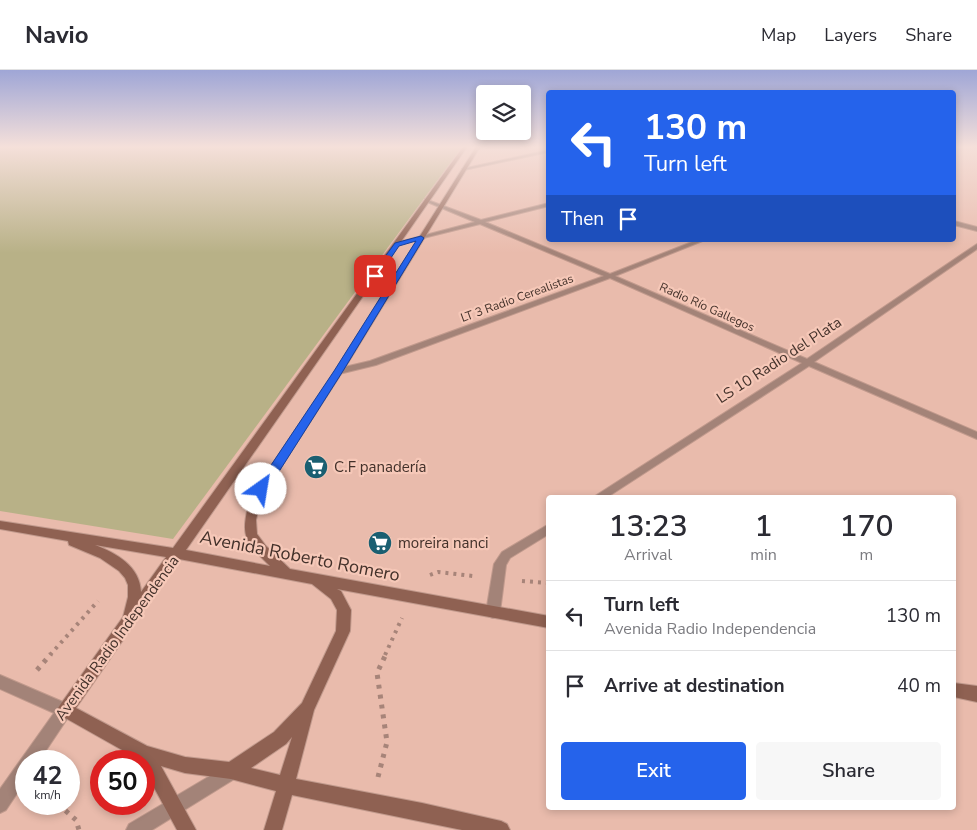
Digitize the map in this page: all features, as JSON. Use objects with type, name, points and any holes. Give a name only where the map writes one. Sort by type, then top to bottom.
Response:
[{"type":"main road","name":"Avenida Radio Independencia","points":[[65,710],[178,554],[440,182]]},
{"type":"main road","points":[[287,573],[262,549],[251,534],[251,516],[256,498],[456,182]]},
{"type":"main road","name":"Avenida Roberto Romero","points":[[0,524],[287,573],[546,621]]},
{"type":"main road","name":"Avenida Roberto Romero","points":[[43,532],[104,554],[125,566],[132,582],[135,596],[126,625]]},
{"type":"main road","points":[[273,830],[307,708],[343,631],[344,610],[336,595],[314,578]]},
{"type":"main road","points":[[956,690],[977,694]]},
{"type":"main road","points":[[231,771],[280,738],[307,708]]},
{"type":"main road","points":[[65,710],[138,750]]},
{"type":"main road","points":[[155,756],[185,764],[231,771],[285,785],[501,830]]},
{"type":"main road","points":[[155,772],[187,830]]},
{"type":"street","name":"Radio Río Gallegos","points":[[427,200],[610,276],[977,436]]},
{"type":"street","points":[[397,244],[546,205]]},
{"type":"street","points":[[956,224],[977,229]]},
{"type":"street","name":"LT 3 Radio Cerealistas","points":[[338,371],[373,363],[697,242]]},
{"type":"street","name":"LS 10 Radio del Plata","points":[[602,495],[807,363],[977,246]]},
{"type":"street","points":[[493,612],[500,564],[506,555],[546,530]]},
{"type":"street","points":[[0,682],[65,710]]},
{"type":"street","name":"Avenida Radio Independencia","points":[[38,750],[65,710]]},
{"type":"street","points":[[135,830],[231,771]]},
{"type":"street","points":[[0,804],[15,782]]},
{"type":"path","points":[[372,802],[387,742],[377,673],[420,579],[438,572],[546,583]]},
{"type":"path","points":[[20,690],[98,601]]},
{"type":"path","points":[[70,815],[76,820],[79,830]]},
{"type":"shaded area","points":[[0,182],[436,182],[173,539],[0,511]]},
{"type":"place","name":"C.F panadería","points":[[316,467]]},
{"type":"place","name":"moreira nanci","points":[[380,543]]},
{"type":"route","points":[[261,489],[338,371],[421,238],[397,244],[375,276]]}]
